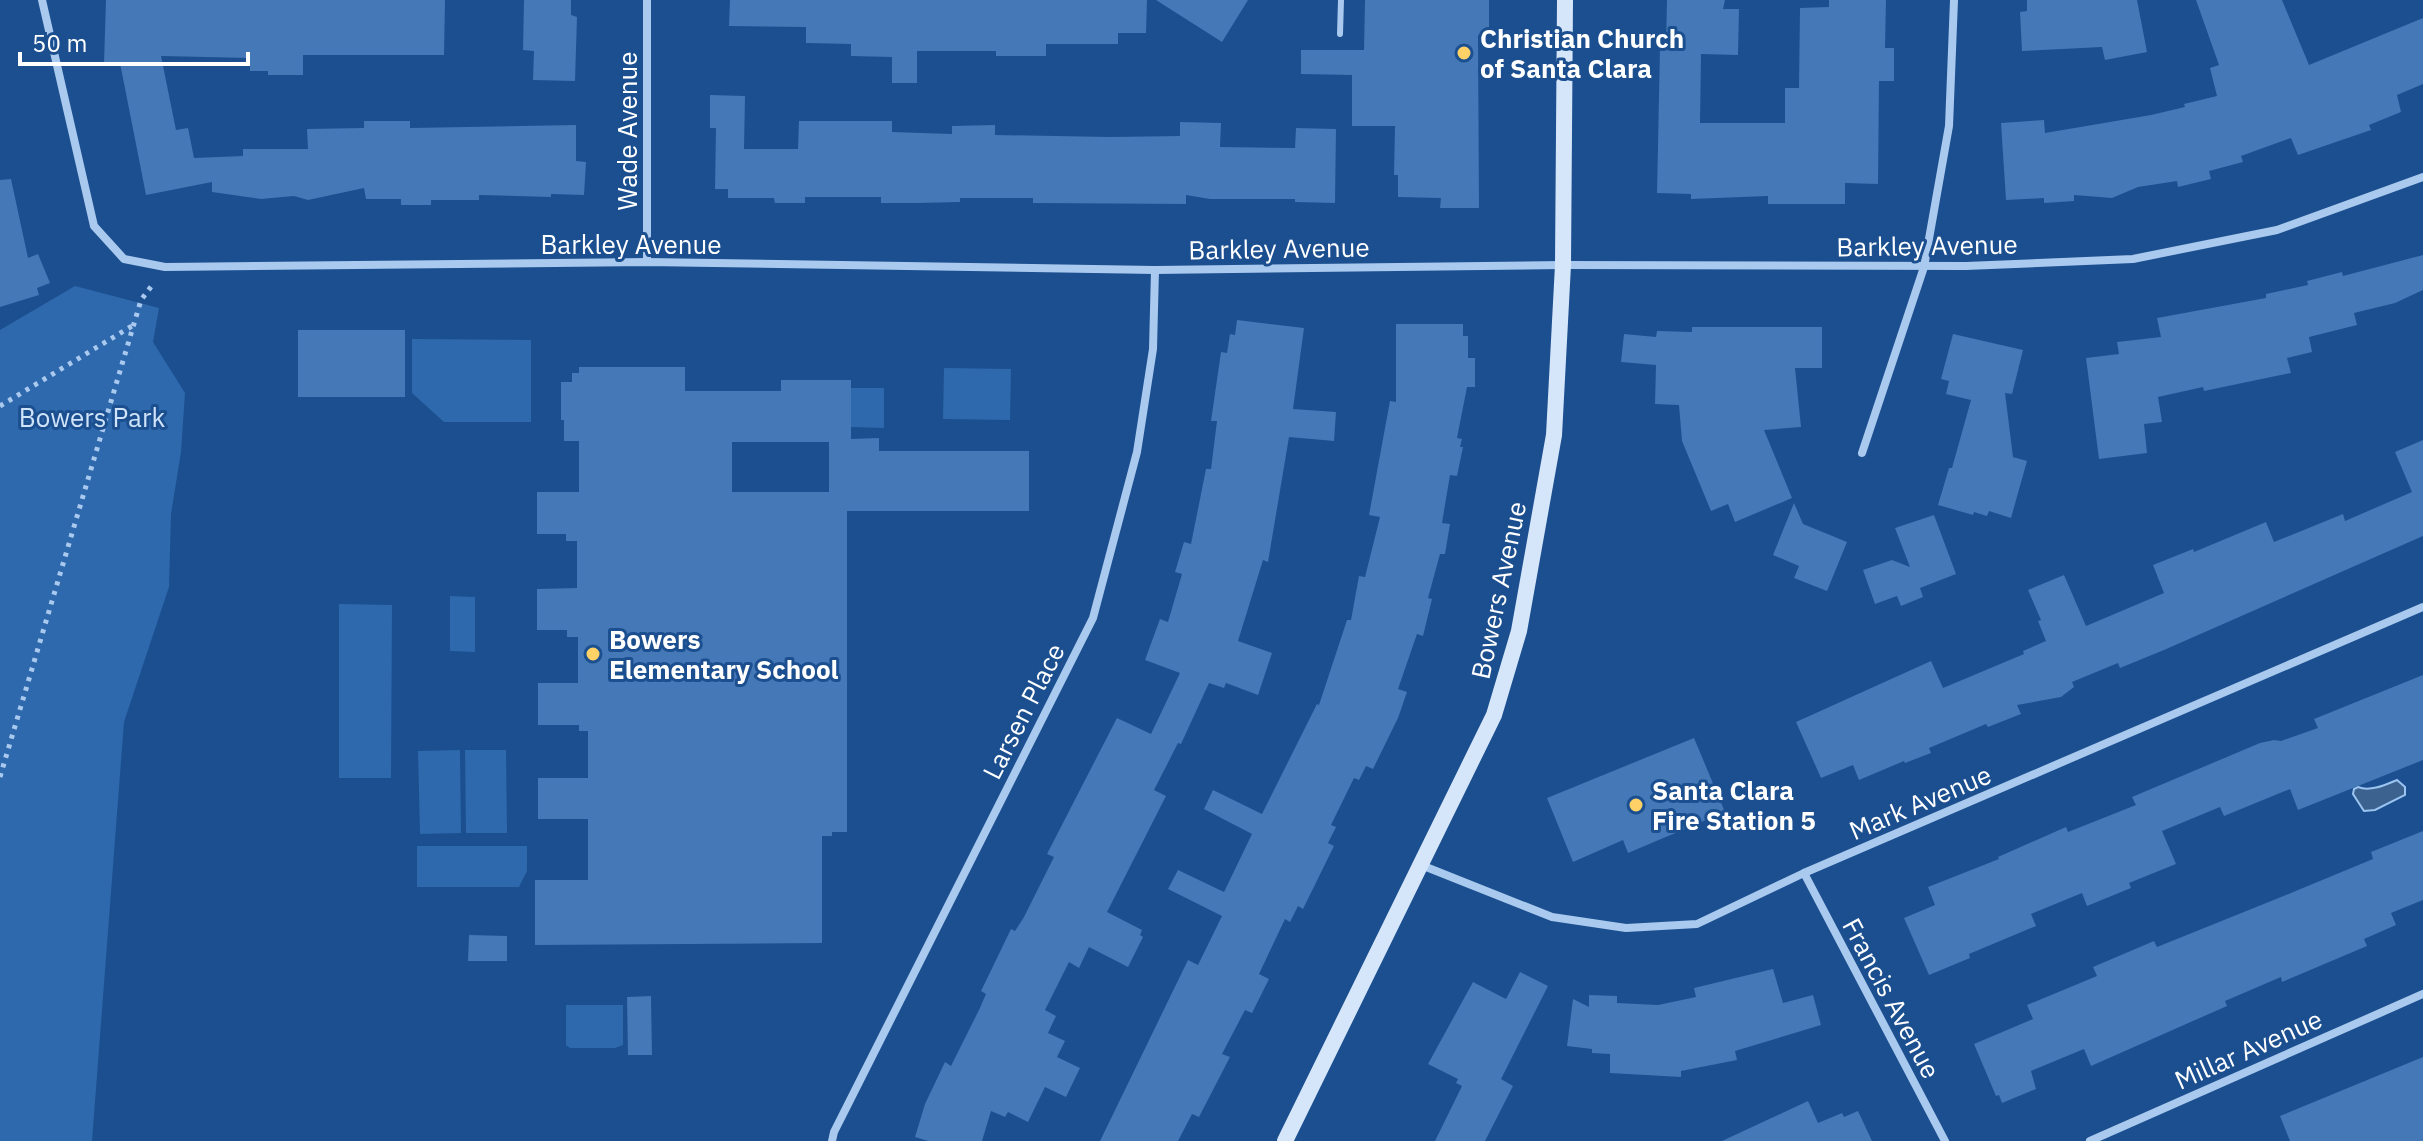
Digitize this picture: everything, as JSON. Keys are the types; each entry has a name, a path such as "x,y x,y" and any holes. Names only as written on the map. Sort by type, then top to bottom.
{"main road":[{"name":"Bowers Avenue","path":"1285,1141 1494,715 1519,631 1554,435 1563,265 1565,0"}],"street":[{"name":"Barkley Avenue","path":"42,0 94,226 124,259 165,267 647,262 1155,270 1563,265 1924,267 2133,259 2277,230 2423,177"},
{"name":"Wade Avenue","path":"647,0 647,262"},
{"path":"1862,453 1924,267 1949,126 1954,0"},
{"name":"Larsen Place","path":"832,1141 1093,618 1137,452 1153,349 1155,270"},
{"name":"Mark Avenue","path":"1421,865 1552,917 1626,928 1697,924 1804,873 2423,607"},
{"name":"Francis Avenue","path":"1804,873 1945,1141"},
{"name":"Millar Avenue","path":"2090,1141 2423,994"}],"lane":[{"path":"1340,34 1341,0"}],"path":[{"path":"0,777 141,300 165,267"},
{"path":"0,406 133,325"}],"green space":[{"name":"Bowers Park","path":"75,286 159,308 153,342 185,393 181,452 171,514 169,587 124,722 92,1141 0,1141 0,330"},
{"path":"412,339 531,340 531,422 444,422 412,393"},
{"path":"944,368 1011,369 1010,420 943,419"},
{"path":"851,388 884,388 884,428 851,427"},
{"path":"450,596 475,597 475,652 450,651"},
{"path":"339,604 392,605 391,778 339,778"},
{"path":"460,750 461,833 420,834 418,751"},
{"path":"465,750 506,750 507,833 466,833"},
{"path":"417,846 527,846 527,871 519,887 417,887"},
{"path":"566,1005 623,1005 623,1045 615,1048 570,1048 566,1045"}],"shaded area":[{"path":"2397,780 2405,787 2405,795 2375,810 2364,811 2353,794 2358,787 2372,788"}],"building":[{"path":"106,0 445,0 444,55 303,55 303,75 268,75 268,71 250,71 250,58 161,56 176,130 188,128 194,158 243,156 243,149 308,149 307,129 364,128 364,121 410,121 410,128 576,125 576,161 586,162 584,195 479,195 479,200 431,200 431,205 401,205 401,199 366,199 364,188 308,200 294,196 261,199 212,192 212,182 146,195 120,63 104,63"},
{"path":"524,0 571,0 571,15 577,17 575,81 533,80 534,51 523,50"},
{"path":"730,0 1147,0 1146,33 1118,33 1118,44 1046,44 1046,56 996,56 996,51 917,51 917,83 892,83 892,57 851,56 851,44 806,43 806,27 729,26"},
{"path":"1156,0 1248,0 1222,42"},
{"path":"1365,0 1489,0 1489,36 1478,35 1479,208 1440,208 1441,198 1398,197 1398,175 1394,175 1395,126 1352,126 1352,75 1301,74 1301,50 1364,50"},
{"path":"1667,0 1725,0 1723,9 1739,9 1738,55 1701,54 1700,123 1785,123 1785,88 1799,88 1800,8 1829,7 1829,0 1886,0 1885,48 1894,48 1894,81 1879,81 1878,184 1845,183 1845,204 1768,204 1768,196 1691,199 1691,194 1657,193 1660,47 1666,47"},
{"path":"2027,0 2137,0 2147,52 2105,60 2102,47 2022,51 2020,12 2027,11"},
{"path":"2196,0 2282,0 2309,65 2423,18 2423,84 2397,95 2401,112 2369,125 2371,130 2298,155 2291,138 2241,156 2243,162 2209,171 2211,179 2178,187 2177,181 2138,187 2112,198 2074,195 2074,201 2044,203 2044,198 2006,200 2001,123 2044,120 2045,133 2151,115 2217,96 2210,68 2219,65"},
{"path":"710,95 745,96 744,149 798,149 799,121 892,121 892,132 952,134 952,126 995,125 995,135 1111,137 1180,136 1180,122 1221,123 1220,147 1295,148 1296,128 1336,129 1335,203 1295,202 1295,199 1210,199 1186,195 1186,204 1033,203 1033,198 960,198 960,202 881,203 881,197 805,197 805,203 775,203 774,198 728,198 728,189 715,189 716,128 710,128"},
{"path":"11,179 28,258 38,254 50,283 37,288 39,295 0,307 0,180"},
{"path":"2423,255 2423,290 2395,303 2354,313 2357,325 2309,337 2312,352 2287,358 2291,373 2158,397 2162,422 2144,424 2147,453 2099,459 2086,358 2119,354 2117,342 2161,337 2157,318 2266,298 2266,294 2308,285 2307,281 2342,272 2343,276"},
{"path":"1237,320 1304,328 1293,409 1336,412 1334,441 1289,437 1268,562 1263,560 1238,641 1272,653 1258,695 1226,683 1224,688 1209,683 1181,744 1178,743 1154,790 1166,796 1107,912 1142,930 1140,935 1143,937 1128,967 1089,947 1079,968 1069,962 1045,1010 1056,1016 1048,1033 1065,1041 1057,1057 1080,1068 1066,1097 1045,1087 1028,1122 1008,1112 1005,1117 991,1111 982,1141 928,1141 915,1137 925,1104 945,1062 951,1066 986,994 981,991 1011,929 1015,931 1024,917 1054,857 1047,854 1117,718 1151,734 1180,673 1145,660 1160,619 1168,622 1182,574 1175,572 1184,542 1191,544 1206,469 1211,469 1217,421 1211,421 1221,352 1227,353 1230,334 1235,335"},
{"path":"1396,324 1463,324 1463,336 1468,336 1468,358 1475,358 1475,387 1467,387 1457,438 1462,439 1460,447 1463,447 1457,476 1450,475 1442,523 1450,524 1445,554 1440,554 1428,598 1432,599 1423,636 1417,634 1398,689 1407,692 1398,718 1373,769 1366,766 1359,780 1354,778 1331,825 1336,827 1328,843 1334,846 1303,909 1298,906 1290,922 1285,919 1259,974 1269,979 1252,1013 1245,1010 1222,1054 1230,1057 1199,1117 1192,1114 1178,1141 1100,1141 1188,960 1198,965 1222,916 1168,889 1178,870 1224,892 1252,834 1204,809 1213,790 1262,814 1319,705 1347,620 1351,620 1359,576 1365,577 1380,517 1369,515 1390,401 1396,402"},
{"path":"1692,327 1822,327 1822,368 1795,368 1801,427 1764,430 1792,498 1735,522 1728,504 1711,511 1682,441 1679,405 1655,404 1656,365 1621,362 1624,334 1656,337 1657,331 1692,332"},
{"path":"298,330 405,330 405,397 298,397"},
{"path":"1953,334 2023,350 2012,394 2005,393 2013,457 2027,461 2011,518 1989,511 1987,516 1974,512 1973,515 1938,505 1971,400 1946,394 1949,381 1941,379"},
{"name":"Bowers Elementary School","path":"579,367 685,367 685,391 781,391 781,380 851,380 851,439 879,438 879,451 1029,451 1029,511 847,511 847,832 822,836 822,943 535,945 535,880 588,880 588,819 538,819 538,778 588,778 588,731 579,731 579,725 538,725 538,683 578,683 578,637 567,637 567,630 537,630 537,589 577,588 577,541 566,541 566,534 537,534 537,492 579,492 579,441 564,441 561,382 572,382 572,373 579,373","holes":["732,442 829,442 829,492 732,492"]},
{"path":"2423,440 2423,536 2164,650 2120,668 2118,663 2072,682 2074,687 2061,697 2017,705 2021,714 1988,727 1986,724 1929,748 1931,753 1859,780 1853,765 1821,778 1796,722 1931,661 1943,688 2024,654 2023,651 2046,641 2028,590 2064,575 2086,626 2164,593 2153,565 2193,549 2194,552 2266,522 2274,542 2343,514 2345,521 2412,492 2395,452"},
{"path":"1794,503 1803,524 1847,542 1827,591 1794,578 1799,566 1773,555"},
{"path":"1934,515 1956,574 1920,588 1923,597 1901,606 1897,596 1875,604 1863,570 1892,560 1910,567 1895,528"},
{"path":"2423,675 2423,760 2298,810 2290,789 2224,816 2220,807 2162,831 2176,864 2129,883 2131,888 2087,906 2082,893 2031,914 2036,926 1969,954 1970,958 1929,975 1904,918 1935,905 1928,887 1999,859 2066,827 2068,832 2136,805 2132,797 2260,743 2281,741 2318,728 2314,719"},
{"name":"Santa Clara Fire Station 5","path":"1694,738 1725,812 1628,853 1623,840 1573,862 1547,798"},
{"path":"2423,831 2423,900 2391,913 2396,925 2364,939 2367,946 2282,982 2281,977 2225,1001 2227,1006 2091,1066 2084,1049 2031,1071 2036,1089 2002,1103 1999,1095 1996,1096 1974,1044 2033,1019 2027,1005 2097,976 2093,967 2154,941 2157,947 2286,895 2373,859 2371,852"},
{"path":"469,935 507,936 507,961 468,961"},
{"path":"1773,969 1783,1003 1813,995 1821,1025 1735,1051 1737,1060 1681,1071 1681,1077 1610,1073 1610,1054 1567,1046 1573,999 1589,1007 1589,995 1617,996 1617,1003 1658,1005 1696,997 1694,988"},
{"path":"1520,972 1548,986 1501,1079 1513,1086 1485,1141 1435,1141 1462,1086 1456,1083 1458,1079 1428,1064 1473,982 1506,999"},
{"path":"651,996 652,1055 628,1055 627,997"},
{"path":"2423,1057 2423,1141 2290,1141 2280,1116"},
{"path":"1808,1101 1818,1123 1842,1113 1844,1117 1858,1111 1872,1141 1722,1141"}],"place":[{"name":"Christian Church of Santa Clara","path":"1464,53"},
{"name":"Bowers Elementary School","path":"593,654"},
{"name":"Santa Clara Fire Station 5","path":"1636,805"}]}
